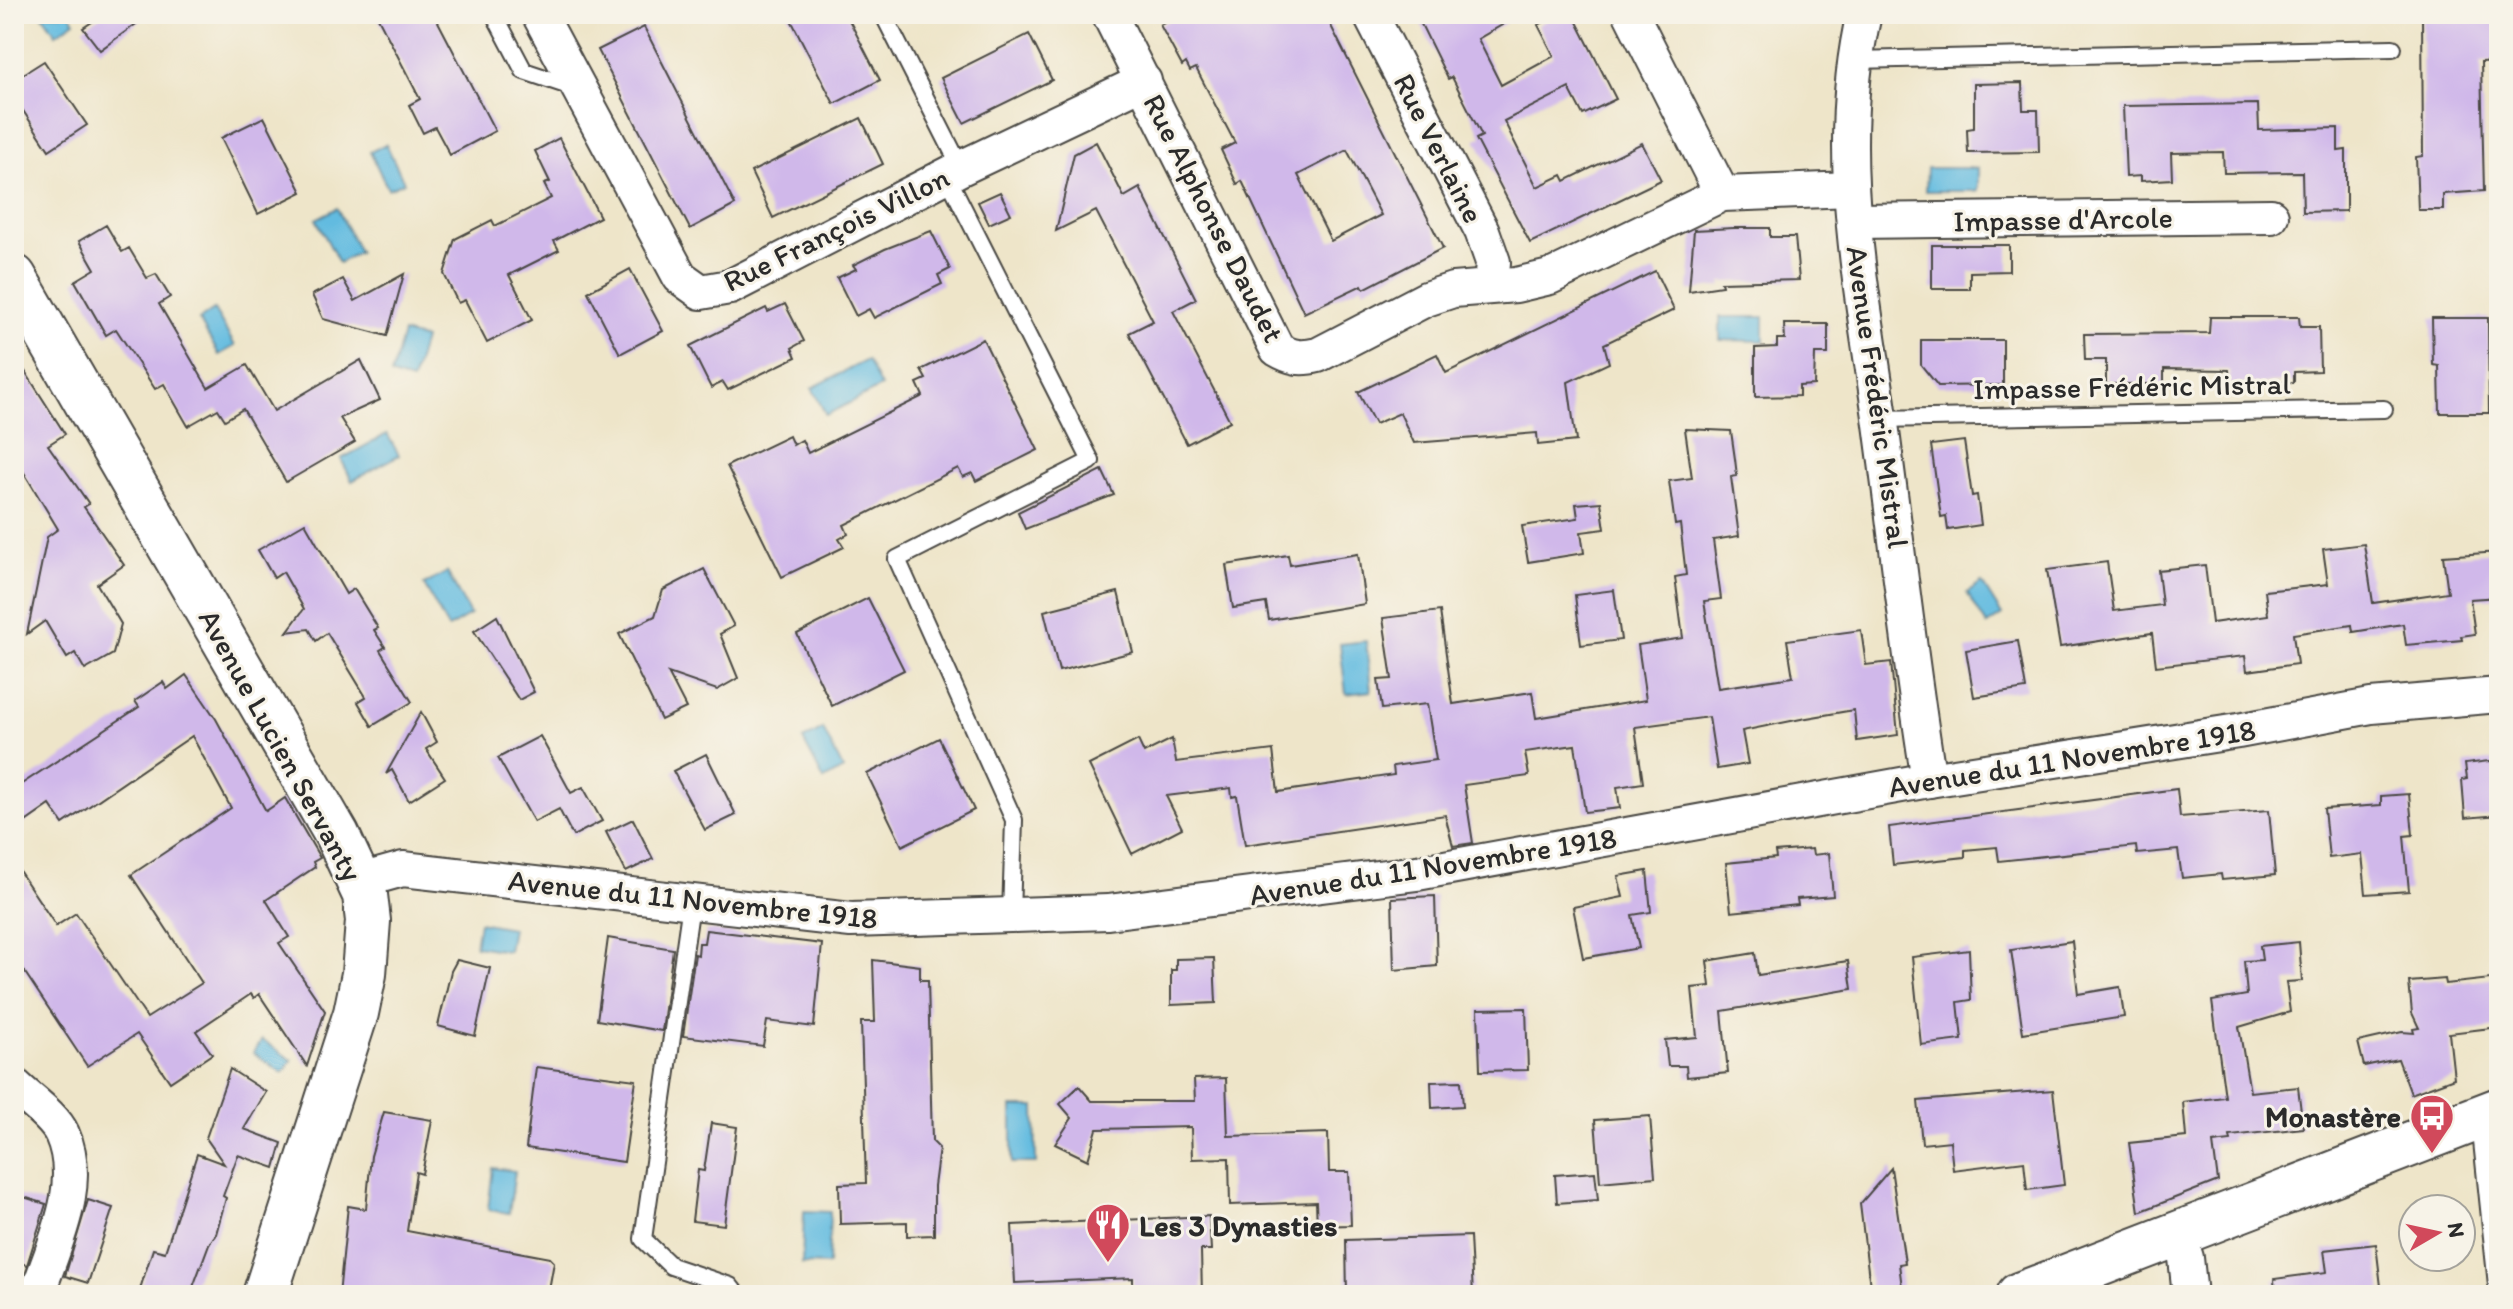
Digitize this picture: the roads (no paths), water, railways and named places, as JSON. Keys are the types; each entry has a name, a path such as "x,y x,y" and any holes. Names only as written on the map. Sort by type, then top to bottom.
{"street":[{"name":"Rue François Villon","path":"539,14 680,277 701,292 730,287 954,172 1144,81"},
{"name":"Rue Alphonse Daudet","path":"1109,14 1277,349 1288,356 1302,359 1318,355 1426,299 1453,290 1516,285 1550,277 1722,194 1853,205"},
{"name":"Rue Verlaine","path":"1370,14 1482,231 1493,262 1491,286"},
{"path":"1631,14 1722,194"},
{"name":"Avenue Frédéric Mistral","path":"1864,14 1853,60 1848,109 1853,205 1929,780"},
{"name":"Impasse d'Arcole","path":"1853,205 2271,216"},
{"name":"Avenue Lucien Servanty","path":"20,300 360,881 368,921 368,946 356,1013 265,1295"},
{"name":"Avenue du 11 Novembre 1918","path":"360,881 403,869 851,920 1108,912 1417,873 1929,780 2238,731 2371,706 2499,695"},
{"path":"14,1085 61,1131 70,1162 69,1194 37,1295"},
{"path":"2019,1295 2489,1114"},
{"path":"2178,1233 2186,1258 2190,1295"}],"lane":[{"path":"494,14 524,71 578,89"},
{"path":"883,14 1091,461 897,559 1014,820 1011,915"},
{"path":"1853,60 2393,48"},
{"name":"Impasse Frédéric Mistral","path":"1880,419 2384,409"},
{"path":"691,904 643,1239 671,1266 730,1286 737,1295"},
{"path":"2489,1114 2498,1295"}],"water":[{"path":"42,14 70,14 75,21 56,34"},
{"path":"386,144 404,182 388,189 370,152"},
{"path":"1927,168 1978,168 1978,191 1926,191"},
{"path":"337,208 359,252 339,263 316,219"},
{"path":"214,310 235,346 219,355 199,320"},
{"path":"1720,317 1764,317 1764,341 1720,340"},
{"path":"403,333 424,339 412,381 391,375"},
{"path":"867,360 881,387 826,415 812,388"},
{"path":"387,434 399,455 352,481 341,459"},
{"path":"447,572 470,615 448,628 424,585"},
{"path":"1982,583 2002,615 1987,625 1967,593"},
{"path":"1366,641 1371,691 1346,694 1340,644"},
{"path":"823,729 843,769 824,780 803,740"},
{"path":"479,922 512,928 508,951 475,946"},
{"path":"262,1040 292,1060 283,1073 253,1053"},
{"path":"1012,1107 1035,1107 1036,1163 1012,1163"},
{"path":"493,1168 515,1171 509,1213 488,1210"},
{"path":"804,1211 830,1212 828,1265 802,1264"}],"place":[{"name":"Monastère","path":"2432,1155"},
{"name":"Les 3 Dynasties","path":"1108,1264"}]}
